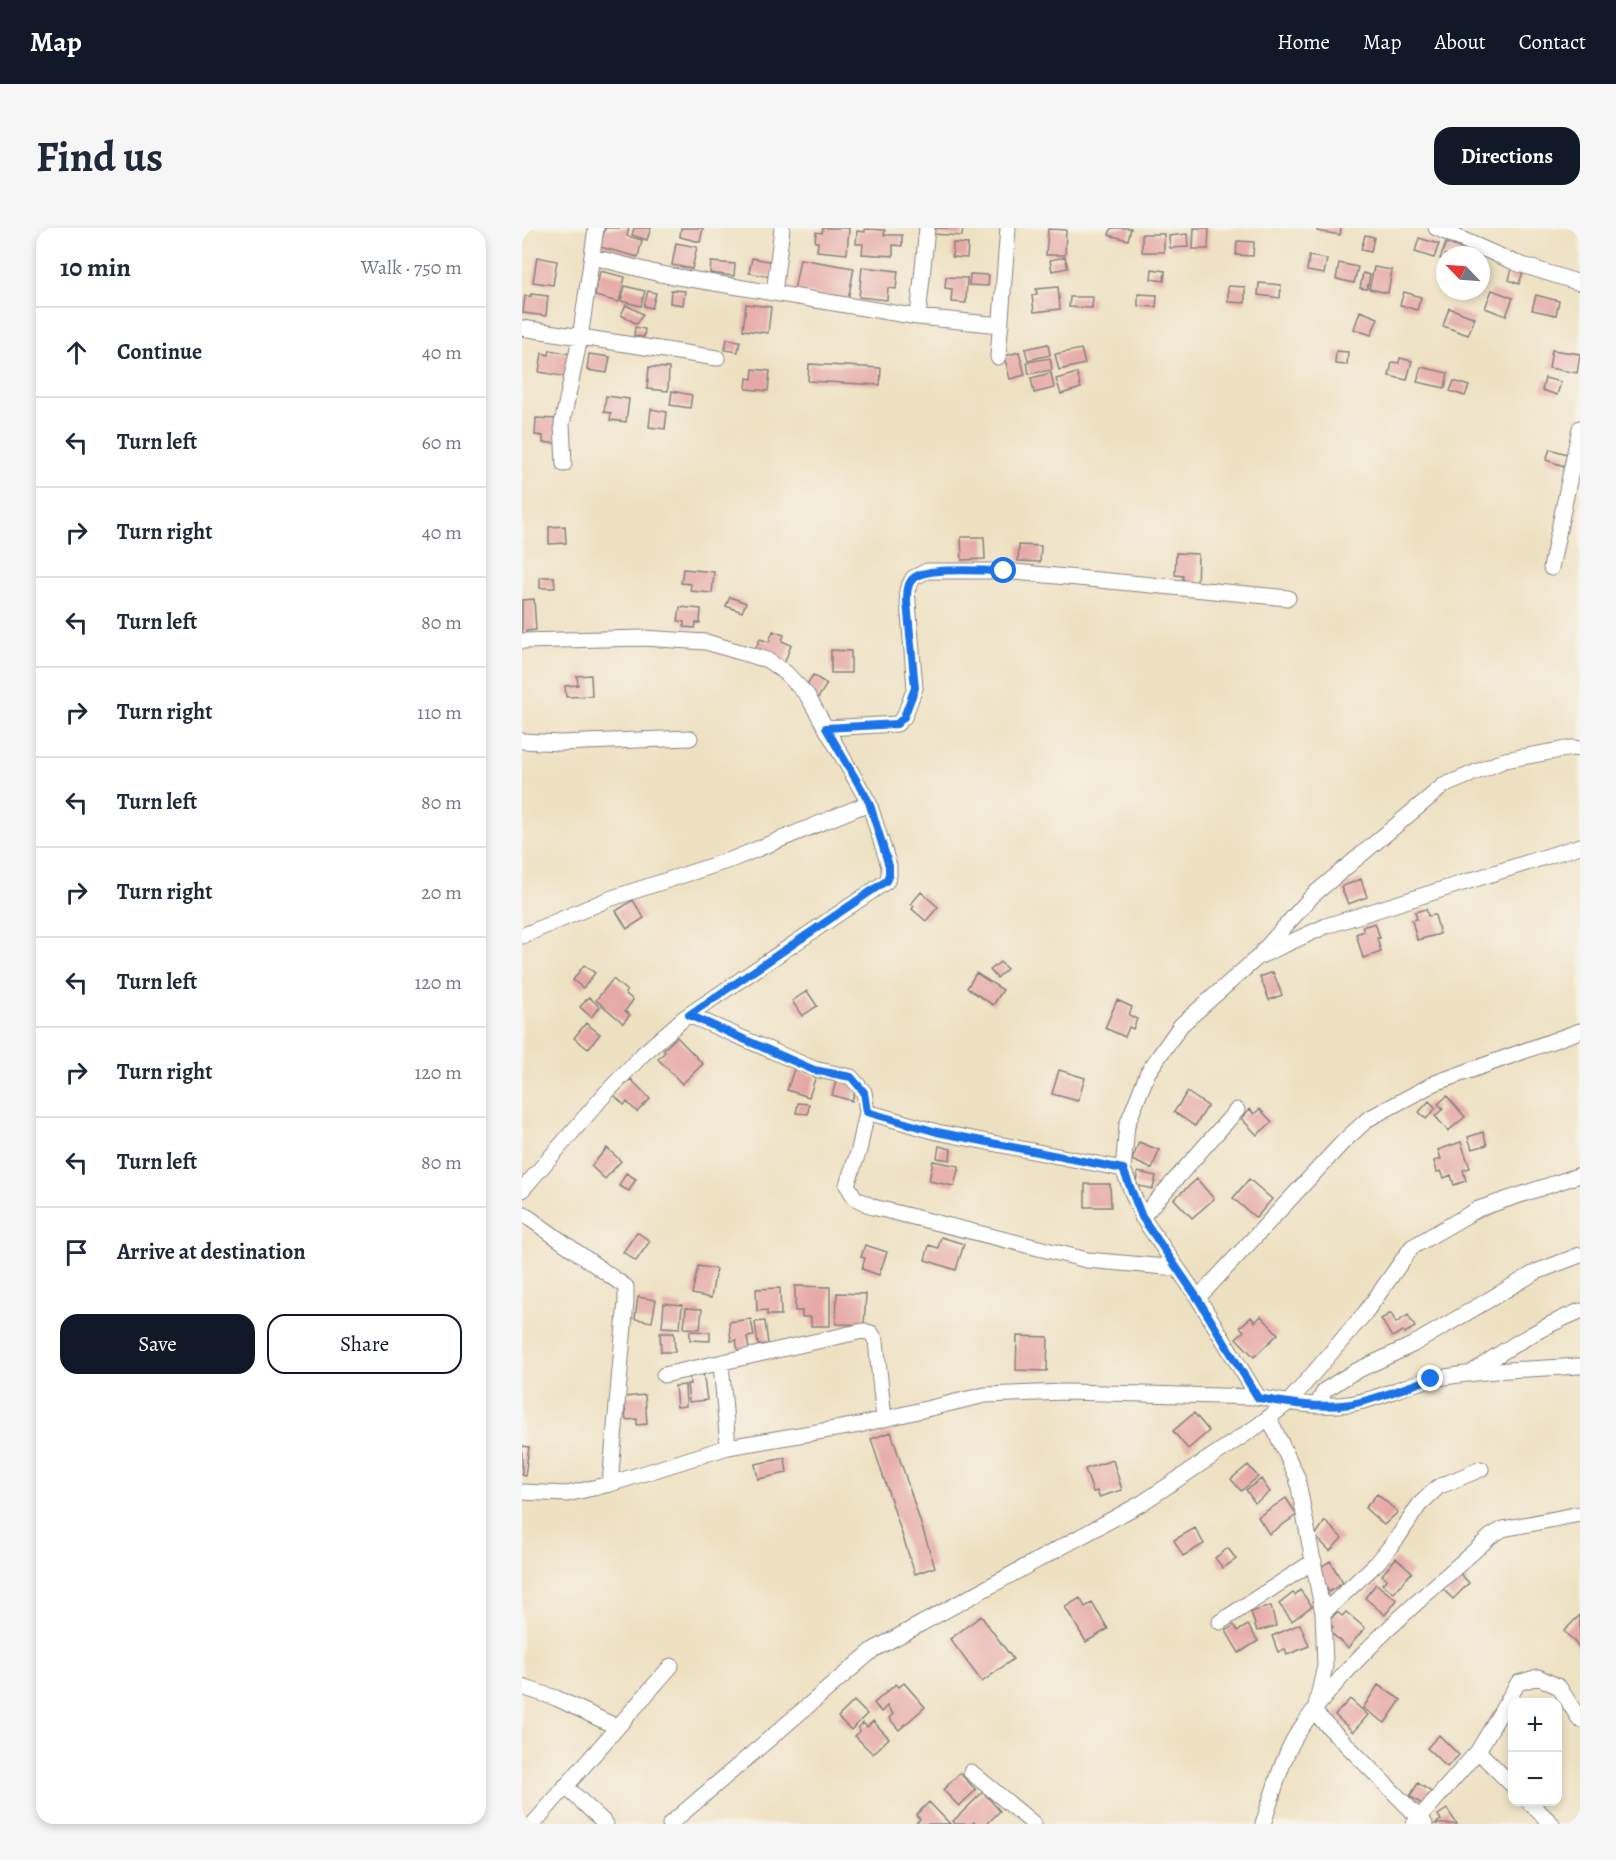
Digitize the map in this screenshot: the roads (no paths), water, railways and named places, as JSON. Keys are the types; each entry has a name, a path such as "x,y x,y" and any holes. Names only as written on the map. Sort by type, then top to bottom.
{"street":[{"path":"564,464 562,424 580,338 596,228"},
{"path":"774,293 782,228"},
{"path":"918,317 927,228"},
{"path":"998,357 1008,228"},
{"path":"1436,228 1516,263 1580,283"},
{"path":"592,256 660,274 918,317 1001,325"},
{"path":"522,328 717,358"},
{"path":"1551,568 1580,428"},
{"path":"826,728 897,724 904,717 915,688 907,590 913,578 927,571 1004,571 1288,598"},
{"path":"522,641 643,638 706,642 767,660 786,673 807,695 869,802 889,866 886,881 689,1015 636,1062 606,1093 522,1190"},
{"path":"522,741 560,743 690,738"},
{"path":"1258,1398 1198,1299 1142,1217 1123,1169 1127,1125 1148,1072 1181,1025 1258,957 1313,895 1443,786 1505,760 1572,748 1580,749"},
{"path":"522,936 609,899 733,859 869,802"},
{"path":"1258,957 1326,926 1580,846"},
{"path":"689,1015 814,1070 851,1077 864,1092 867,1112 859,1150 847,1185 855,1198 873,1207 1087,1260 1177,1268"},
{"path":"1198,1299 1344,1141 1368,1119 1435,1083 1580,1031"},
{"path":"1142,1217 1237,1110"},
{"path":"867,1112 937,1132 1123,1169"},
{"path":"670,1824 873,1650 1142,1503 1269,1418 1288,1403 1365,1313 1412,1247 1478,1209 1580,1175"},
{"path":"522,1214 626,1287 610,1484"},
{"path":"1317,1405 1325,1390 1352,1373 1412,1344 1536,1272 1580,1255"},
{"path":"1470,1374 1548,1324 1580,1311"},
{"path":"664,1375 863,1331 871,1333 876,1341 884,1419"},
{"path":"721,1363 728,1447"},
{"path":"522,1492 567,1494 610,1484 728,1447 884,1419 985,1395 1066,1392 1258,1398 1317,1405 1350,1404 1431,1379 1580,1366"},
{"path":"1269,1418 1297,1477 1323,1613 1325,1666 1314,1712"},
{"path":"1323,1613 1378,1562 1419,1505 1438,1487 1481,1469"},
{"path":"1263,1824 1298,1732 1354,1662 1491,1536 1503,1529 1580,1514"},
{"path":"1220,1622 1314,1561"},
{"path":"533,1824 671,1666"},
{"path":"1314,1712 1420,1822 1478,1751 1518,1683 1538,1677 1559,1687 1580,1720"},
{"path":"522,1687 556,1698 617,1727"},
{"path":"1478,1751 1508,1781"},
{"path":"971,1772 1027,1822"},
{"path":"565,1786 606,1824"},
{"path":"1533,1806 1552,1824"}]}
